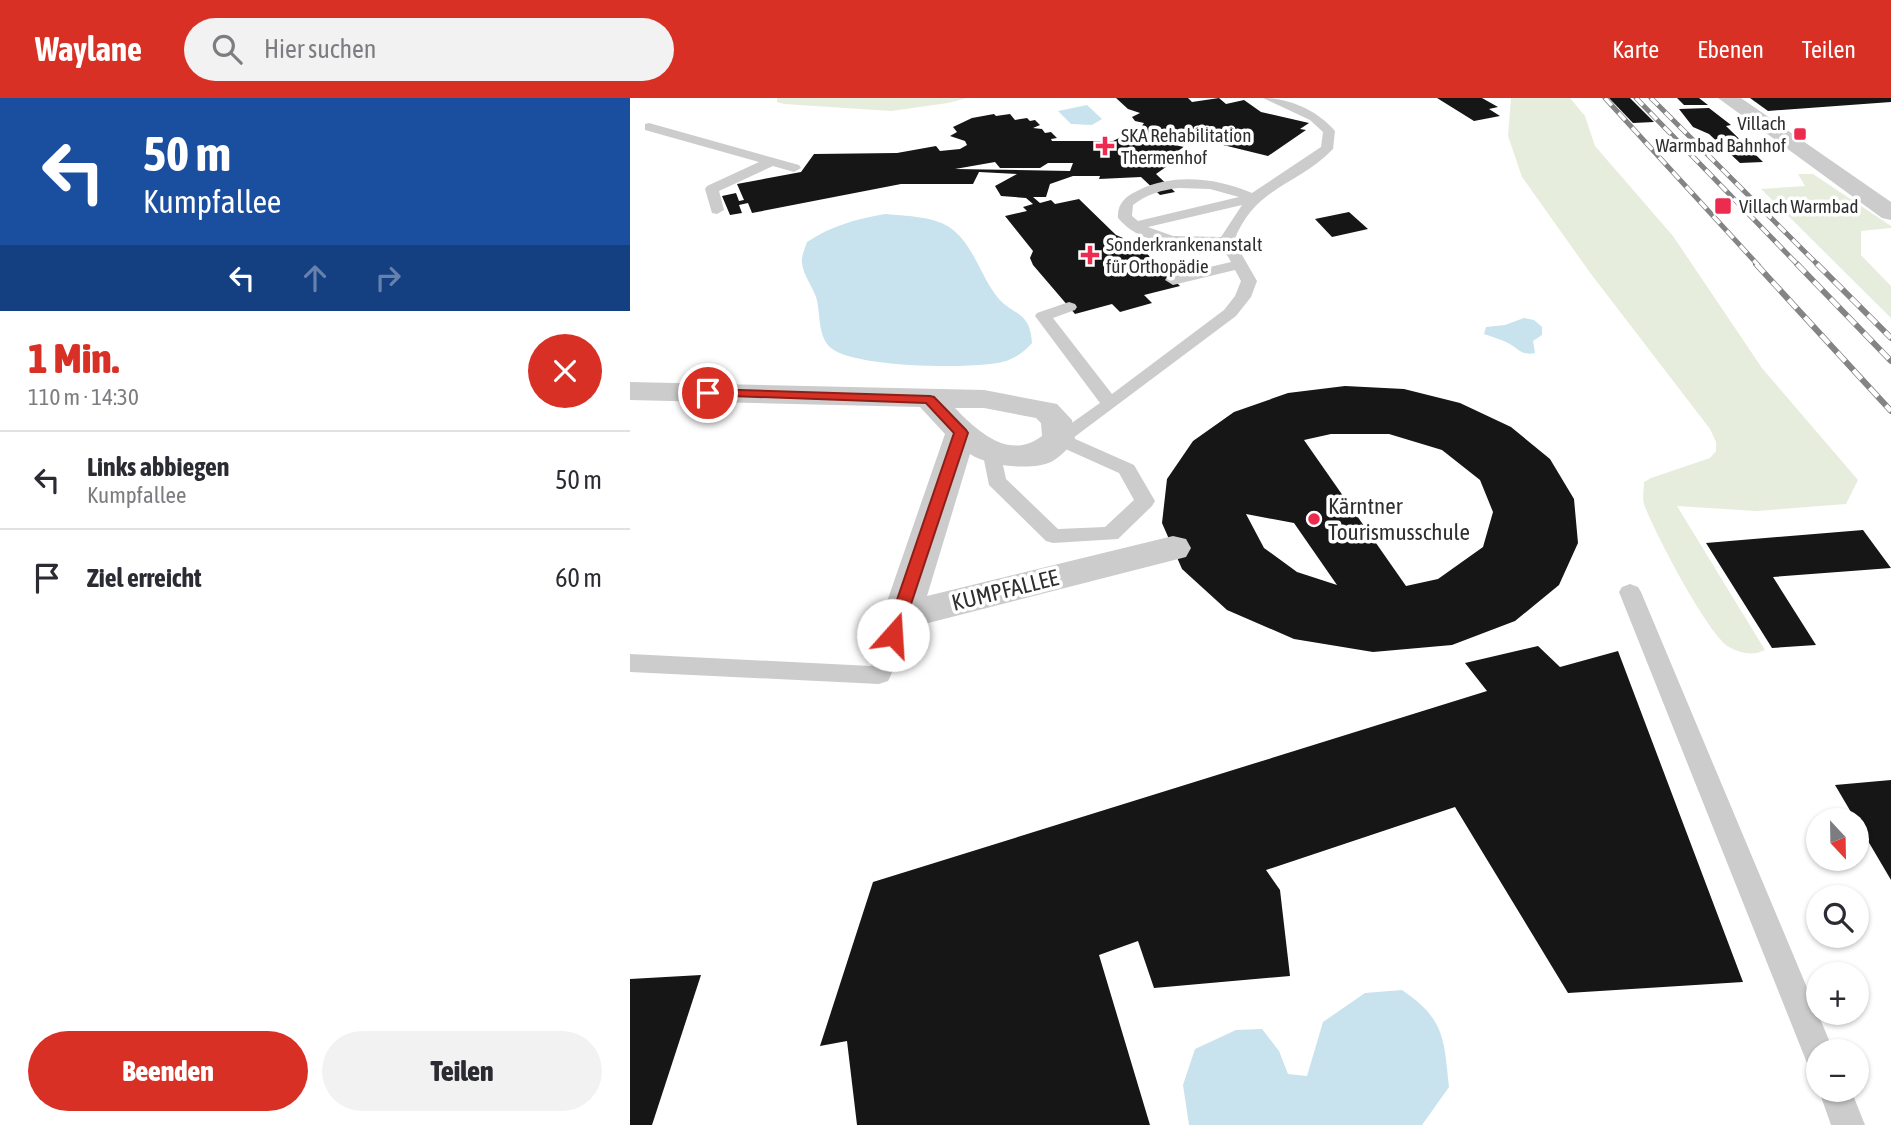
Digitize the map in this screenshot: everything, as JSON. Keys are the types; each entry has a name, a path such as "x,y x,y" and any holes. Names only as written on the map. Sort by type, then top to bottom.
{"street":[{"path":"1728,98 1891,213"},
{"path":"630,391 984,399 1046,411 1056,420 1059,439 1039,455 993,455 961,433 930,399"},
{"path":"901,615 961,433"},
{"name":"KUMPFALLEE","path":"901,615 1173,548"}],"lane":[{"path":"1135,226 1253,198 1327,149 1329,131 1314,117 1269,98"},
{"path":"649,127 794,168"},
{"path":"717,210 712,189 771,162"},
{"path":"1227,240 1168,240 1135,226 1125,218 1124,210 1127,202 1151,187 1167,184 1232,188 1253,198"},
{"path":"1227,240 1253,198"},
{"path":"1059,439 1230,313 1243,297 1249,281 1227,240"},
{"path":"1174,280 1242,264"},
{"path":"1069,307 1043,316 1110,404"},
{"path":"993,455 996,481 1053,536 1111,534 1145,502 1127,468 1059,439"},
{"path":"1630,592 1813,1039"},
{"path":"630,663 879,675 901,615"},
{"path":"1839,1102 1848,1125"}],"green space":[{"path":"777,98 967,98 891,111 784,104 777,102"},
{"path":"1511,98 1570,98 1585,116 1595,146 1673,236 1762,368 1858,480 1846,504 1756,511 1677,506 1765,650 1752,654 1742,653 1729,647 1720,638 1682,581 1649,517 1643,501 1644,482 1710,458 1716,451 1716,442 1710,429 1591,274 1522,177 1508,136"},
{"path":"1798,174 1813,174 1891,226 1861,231 1861,255 1891,286 1891,318 1761,189 1805,186"}],"water":[{"path":"1087,105 1102,119 1092,125 1071,124 1058,111"},
{"path":"885,214 935,221 957,233 995,294 1024,318 1032,343 1020,354 1006,361 969,366 864,360 844,355 831,348 823,337 818,303 803,267 802,258 807,242 844,224"},
{"path":"1524,318 1534,320 1542,327 1542,335 1533,341 1535,353 1523,352 1484,334 1486,327 1505,325"},
{"path":"1402,990 1427,1011 1434,1021 1440,1031 1446,1056 1449,1087 1422,1125 1189,1125 1183,1085 1195,1049 1236,1030 1262,1029 1279,1051 1288,1074 1307,1076 1323,1022 1365,993"}],"building":[{"path":"1116,98 1188,98 1192,102 1219,98 1226,104 1244,100 1261,112 1309,123 1300,129 1306,130 1268,156 1219,144 1231,137 1201,130 1193,134 1185,132 1170,144 1184,147 1171,155 1180,157 1156,174 1175,192 1160,195 1141,177 1099,179 1100,176 1073,176 1050,184 1046,197 1033,197 1040,203 1051,200 1055,204 1079,199 1116,235 1137,244 1180,286 1144,295 1152,303 1120,312 1112,304 1075,314 1033,265 1030,258 1033,251 1005,216 1027,211 1023,207 1033,204 1026,198 1001,196 995,186 1017,174 979,172 973,184 901,184 752,213 748,203 739,205 742,213 730,215 722,196 736,193 739,201 744,200 737,184 801,172 814,154 897,153 936,146 940,151 960,149 967,145 965,141 950,136 957,132 953,127 972,118 994,114 1010,114 1015,120 1035,120 1040,125 1033,128 1042,129 1045,133 1051,132 1057,138 1051,139 1052,141 1113,141 1144,123 1135,121 1132,117 1140,113 1128,109","holes":["995,162 1000,168 1040,168 1048,163 1073,163 1070,171 955,169"]},
{"path":"1437,98 1482,98 1498,107 1489,109 1500,116 1474,121"},
{"path":"1609,98 1630,98 1654,122 1633,123"},
{"path":"1677,98 1699,98 1708,105 1684,105"},
{"path":"1750,98 1891,98 1891,102 1768,111"},
{"path":"1709,108 1731,125 1726,126 1763,162 1740,163 1709,134 1693,127 1679,109"},
{"path":"1349,212 1368,229 1332,237 1315,219"},
{"name":"Kärntner Tourismusschule","path":"1345,386 1404,389 1460,403 1511,427 1550,459 1574,499 1578,543 1559,585 1515,621 1452,645 1373,652 1294,639 1227,610 1182,569 1162,523 1167,479 1193,441 1234,412 1288,393","holes":["1331,434 1389,434 1442,450 1480,480 1493,512 1483,547 1438,579 1406,586 1304,440","1246,514 1294,523 1337,585 1297,572 1264,548"]},
{"path":"1863,530 1891,568 1773,577 1816,645 1772,648 1706,543"},
{"path":"1538,646 1560,667 1618,651 1743,982 1568,993 1455,807 1266,870 1280,890 1290,976 1154,988 1138,941 1099,955 1150,1125 857,1125 847,1041 820,1046 873,882 1487,691 1465,663"},
{"path":"1891,780 1891,880 1869,843 1869,808 1849,808 1835,785"},
{"path":"701,975 652,1125 630,1125 630,979"}],"railway":[{"path":"1605,98 1758,265"},
{"path":"1636,98 1798,265"},
{"path":"1651,98 1891,338"},
{"path":"1756,264 1891,411"},
{"path":"1797,264 1891,361"}],"place":[{"name":"Villach Warmbad Bahnhof","path":"1800,134"},
{"name":"SKA Rehabilitation Thermenhof","path":"1105,146"},
{"name":"Villach Warmbad","path":"1723,206"},
{"name":"Sonderkrankenanstalt für Orthopädie","path":"1090,255"},
{"name":"Kärntner Tourismusschule","path":"1314,519"}],"route":[{"path":"708,393 930,399 961,433 893,635"}]}
